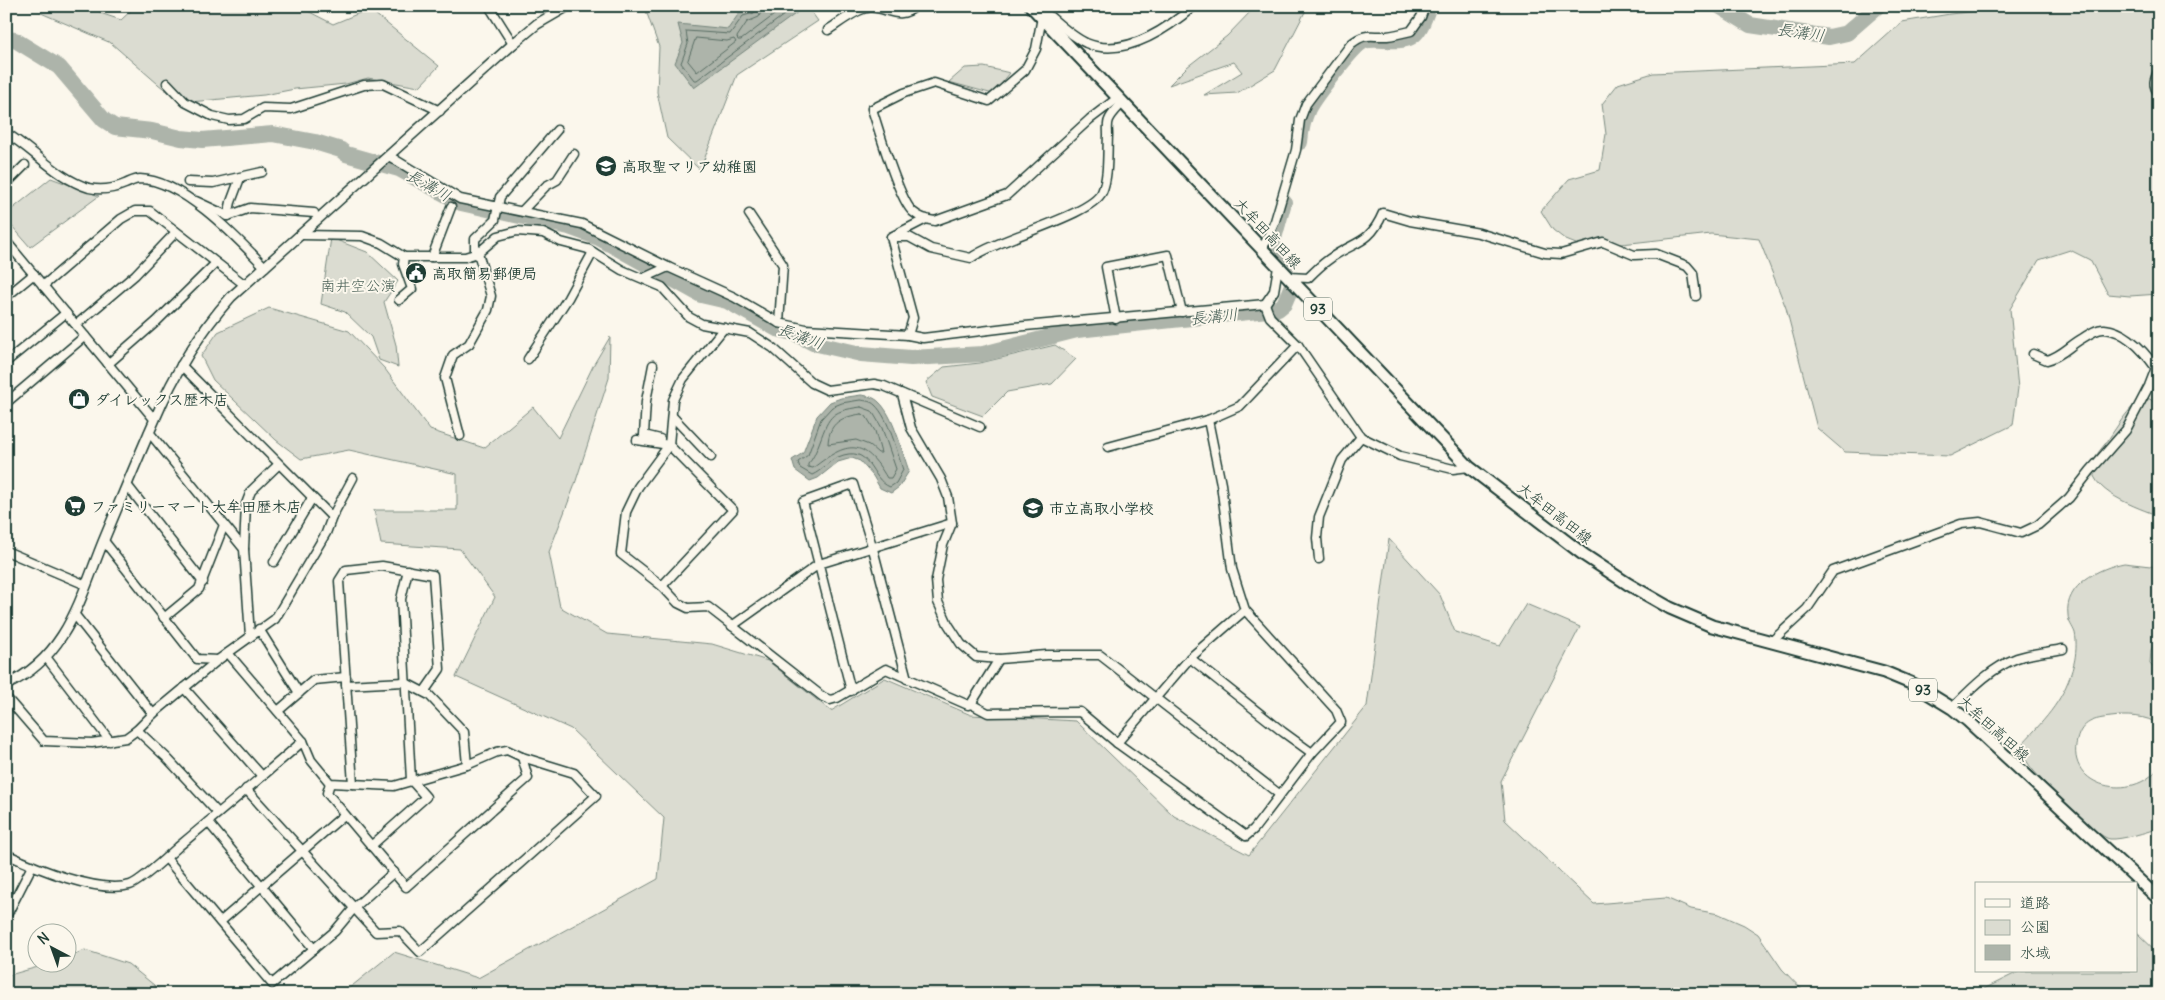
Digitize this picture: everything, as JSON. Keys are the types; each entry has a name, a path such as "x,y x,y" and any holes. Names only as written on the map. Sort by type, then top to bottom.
{"main road":[{"name":"大牟田高田線","path":"1031,6 1469,467 1584,555 1653,599 1712,626 1884,672 1913,684 1952,708 2159,899"}],"street":[{"path":"489,6 514,44"},
{"path":"6,685 30,672 46,657 76,615 86,585 154,420 181,365 219,310 514,44 537,24 568,6"},
{"path":"828,30 865,8 875,7 895,14 909,12 916,6"},
{"path":"1121,100 1090,119 1007,195 935,221 926,219 912,211 899,186 872,110 904,93 934,83 989,101 1025,70 1036,49 1042,17 1046,13 1065,30 1087,44 1109,47 1145,40 1181,17 1194,6"},
{"path":"1262,250 1275,221 1296,150 1300,120 1306,104 1351,44 1361,36 1372,34 1386,36 1411,31 1421,17 1425,6"},
{"path":"2159,70 2154,79 2154,87 2159,94"},
{"path":"167,83 184,102 212,116 229,120 244,119 263,108 291,109 364,85 383,84 440,111"},
{"path":"891,237 910,237 931,249 971,258 981,251 1035,228 1049,226 1094,202 1102,192 1109,120 1121,100"},
{"path":"460,436 445,378 453,355 468,344 488,310 491,296 476,253 475,239 495,220 500,197 557,130"},
{"path":"6,133 68,178 87,187 103,190 138,179 155,182 228,216 250,208 314,213"},
{"path":"522,211 546,186 557,180 574,154"},
{"path":"389,156 460,199 498,205 582,224 668,267 734,297 779,322 806,328 908,335 923,338 1014,327 1265,304 1274,291 1278,266"},
{"path":"6,184 25,165"},
{"path":"188,182 213,183 262,172"},
{"path":"228,216 240,178"},
{"path":"176,191 221,223 265,267"},
{"path":"432,257 451,207"},
{"path":"44,286 121,219 135,211 150,211 245,285"},
{"path":"749,214 783,265 779,322"},
{"path":"1287,276 1308,278 1328,260 1369,237 1376,229 1383,214 1410,221 1479,232 1545,253 1561,254 1603,242 1634,255 1656,254 1687,266 1693,273 1696,296"},
{"path":"891,237 926,219"},
{"path":"76,325 135,275 176,232"},
{"path":"302,235 362,236 381,243 404,257 465,257 476,253 498,236 517,232 543,233 561,242 588,249 622,270 662,287 689,316 702,324 750,333 773,348 812,383 827,390 874,384 980,427"},
{"path":"891,237 913,318 908,335"},
{"path":"6,241 154,420"},
{"path":"528,359 568,298 593,252"},
{"path":"1116,319 1106,267 1168,255 1182,312"},
{"path":"399,300 412,290 403,264 404,257"},
{"path":"108,364 156,322 216,263"},
{"path":"644,278 668,267"},
{"path":"6,285 9,294 34,274"},
{"path":"1265,304 1270,317 1298,346 1361,436 1400,456 1453,469 1469,467"},
{"path":"6,362 66,313"},
{"path":"724,328 683,379 673,400 669,443 638,487 626,512 621,554 662,586 678,604 688,608 708,607 830,700 851,691 886,670 968,705 971,704 988,713 1080,712 1117,742 1246,836 1254,829 1312,752 1341,722 1336,710 1245,610 1232,569 1221,484 1208,420"},
{"path":"1771,642 1807,609 1833,571 1839,568 1961,524 1980,522 2021,533 2038,525 2069,498 2090,470 2126,430 2150,386 2156,368 2137,344 2120,334 2104,329 2082,338 2057,357 2047,360 2033,354"},
{"path":"6,403 85,336"},
{"path":"1108,447 1208,420 1240,406 1298,346"},
{"path":"181,365 332,518"},
{"path":"653,365 646,401 644,435 669,443 733,510 662,586"},
{"path":"902,394 911,428 944,488 952,523 944,545 936,580 938,602 948,624 961,644 976,657 999,659 1047,654 1100,654 1279,794"},
{"path":"672,416 711,457"},
{"path":"149,432 244,549"},
{"path":"1319,559 1317,538 1319,517 1342,460 1361,436"},
{"path":"637,440 669,443"},
{"path":"250,636 244,549 246,504 251,490 278,465"},
{"path":"6,697 44,741 92,743 126,738 218,660 275,619 326,533 353,478"},
{"path":"851,691 803,502 853,484 873,549 908,679"},
{"path":"127,485 203,582"},
{"path":"274,562 312,498"},
{"path":"732,626 820,564 952,523"},
{"path":"164,618 199,589 224,525"},
{"path":"104,541 197,658 218,660"},
{"path":"6,551 86,585"},
{"path":"353,784 339,581 346,570 382,566 433,575 440,669 424,692"},
{"path":"371,846 426,797 411,780 404,682 401,599 408,570"},
{"path":"1117,742 1190,658 1245,610"},
{"path":"76,615 153,714"},
{"path":"259,630 299,693"},
{"path":"1952,708 1972,688 2001,665 2018,658 2063,649"},
{"path":"228,653 304,741 311,760 330,783 394,786 467,765 497,752 507,750 522,757 574,772 596,796 420,952 400,931 376,932 304,850 246,789"},
{"path":"46,657 110,741"},
{"path":"1190,658 1283,732 1312,752"},
{"path":"971,704 999,659"},
{"path":"278,711 314,680 404,682 430,695 464,732 467,765"},
{"path":"184,688 262,776"},
{"path":"137,730 167,758 218,813"},
{"path":"6,854 66,878 100,886 131,885 166,858 304,741"},
{"path":"330,783 327,793 406,887 528,778 522,757"},
{"path":"220,922 344,815"},
{"path":"208,822 314,949"},
{"path":"166,858 272,984 335,931 355,907 394,872"},
{"path":"6,912 8,913 32,866"}],"green space":[{"path":"44,6 90,6 103,14 121,20 136,6 298,6 333,24 369,9 439,66 419,87 368,78 346,84 295,89 264,95 190,102 168,92 111,43 41,13"},
{"path":"660,6 706,6 740,12 778,6 807,6 818,21 737,75 700,170 667,138 657,92 659,47 645,8"},
{"path":"1253,6 1308,6 1275,70 1237,93 1204,95 1242,72 1234,62 1169,85 1187,67 1227,36 1253,9"},
{"path":"1992,6 2159,6 2159,294 2130,296 2108,294 2090,260 2070,250 2039,260 2010,309 2018,388 2013,425 1950,456 1845,452 1817,428 1786,308 1759,239 1711,234 1586,248 1566,240 1553,230 1541,211 1569,179 1600,170 1606,134 1602,104 1618,84 1653,73 1855,64 1902,22 1985,10"},
{"path":"984,67 1010,73 993,94 949,82 965,68"},
{"path":"51,178 99,196 30,247 6,219 6,214"},
{"name":"南井空公演","path":"331,238 367,252 398,281 384,302 396,345 398,367 379,360 371,337 345,312 321,304"},
{"path":"269,308 349,331 385,369 430,430 484,448 533,407 558,438 594,364 610,337 609,378 574,487 549,552 560,607 607,634 712,644 768,661 831,711 885,678 971,715 1076,721 1174,816 1249,855 1367,706 1389,539 1440,595 1455,632 1500,646 1526,604 1580,627 1501,781 1505,820 1594,904 1666,898 1691,909 1719,914 1744,925 1758,934 1782,969 1806,994 342,994 394,952 478,978 658,879 664,818 571,729 456,677 495,597 460,549 381,544 374,510 457,510 457,474 349,450 301,459 276,440 213,380 201,356 218,332"},
{"path":"1055,345 1076,359 1052,384 1007,392 983,416 932,397 926,382 944,367 980,363"},
{"path":"2142,398 2150,399 2159,407 2159,516 2127,503 2105,490 2097,482 2093,472 2093,462 2096,456 2119,423"},
{"path":"2124,563 2159,567 2159,636 2151,650 2150,664 2159,674 2159,725 2149,719 2136,716 2117,716 2094,720 2085,725 2079,734 2076,756 2081,770 2091,779 2104,785 2119,787 2134,785 2148,778 2159,767 2159,828 2128,837 2110,839 2094,829 2058,797 2033,770 2021,750 2023,743 2054,707 2070,676 2075,660 2076,644 2075,633 2068,618 2068,604 2072,595 2077,587 2094,574 2114,565"},
{"path":"2138,934 2159,954 2159,994 1974,994 2018,972 2138,972"},
{"path":"85,950 128,964 165,994 6,994 6,976 28,970 28,972 78,972 78,953"}],"water":[{"path":"760,6 796,6 802,9 694,88 675,63 683,43 678,24 728,29 740,12"},
{"path":"861,395 875,399 884,408 893,425 909,471 899,487 891,493 880,488 873,476 860,461 852,458 838,462 818,478 810,481 795,470 792,460 803,453 817,416 830,402"}],"waterway":[{"name":"長溝川","path":"1300,142 1302,125 1308,109 1343,61 1366,40 1402,40 1414,35 1422,24 1429,6"},
{"name":"長溝川","path":"1719,6 1750,25 1829,37 1847,33 1878,6"},
{"name":"長溝川","path":"6,39 15,40 59,67 104,120 115,127 152,131 181,138 202,140 273,134 315,142 341,150 346,154 399,169 461,203 569,227 599,238 701,295 727,301 777,329 794,333 813,343 861,354 911,358 983,354 1077,330 1278,309 1284,304 1293,283 1271,249 1284,202"}],"place":[{"name":"高取聖マリア幼稚園","path":"606,166"},
{"name":"高取簡易郵便局","path":"416,273"},
{"name":"ダイレックス歴木店","path":"79,399"},
{"name":"ファミリーマート大牟田歴木店","path":"75,506"},
{"name":"市立高取小学校","path":"1033,508"}]}
